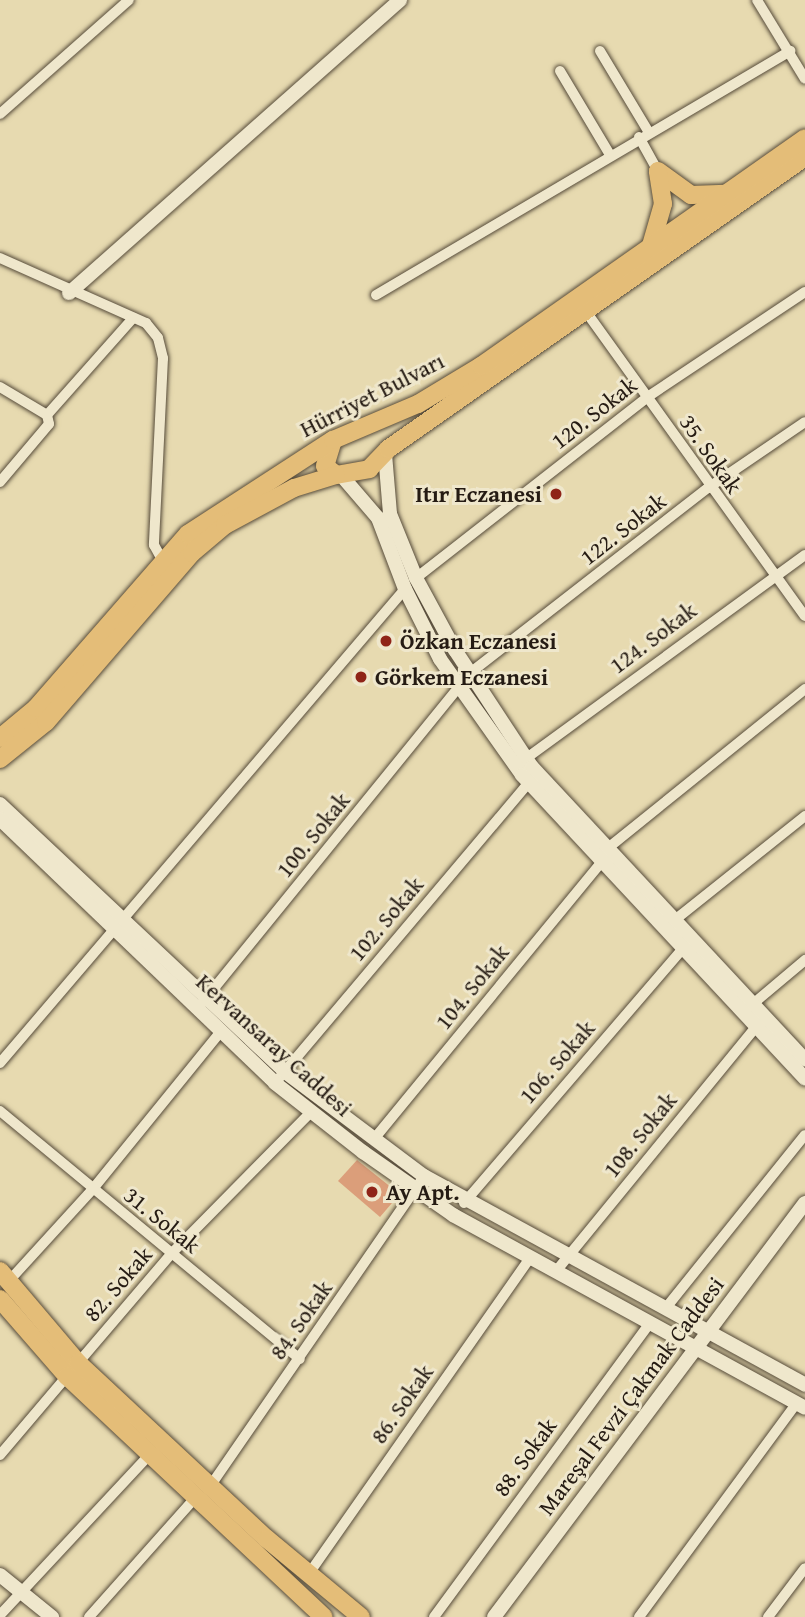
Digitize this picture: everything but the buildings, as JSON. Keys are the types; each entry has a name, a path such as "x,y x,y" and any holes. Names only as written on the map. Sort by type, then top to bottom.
{"main road":[{"name":"Hürriyet Bulvarı","path":"0,738 36,708 188,534 250,489 333,440 418,404 481,366 650,250 805,138"},
{"name":"Hürriyet Bulvarı","path":"386,452 805,157"},
{"path":"658,171 691,195 726,194"},
{"path":"650,250 663,204 658,171"},
{"path":"0,759 46,722 192,553 225,525 294,488 369,468 386,452 373,433 355,430"},
{"path":"333,440 325,466 339,475"},
{"path":"4,1276 72,1370 211,1485 308,1575 361,1617"},
{"path":"0,1299 195,1498 324,1617"},
{"path":"195,1498 211,1485"}],"street":[{"path":"0,114 129,0"},
{"path":"69,293 400,0"},
{"path":"757,0 805,79"},
{"path":"600,51 644,134 658,171"},
{"path":"376,296 644,134 790,51"},
{"path":"560,71 610,155"},
{"path":"0,258 69,293 133,318 155,333 163,358 153,545 163,561"},
{"name":"120. Sokak","path":"0,1063 118,920 410,583 646,398 805,292"},
{"name":"35. Sokak","path":"587,313 708,488 805,616"},
{"path":"0,482 45,433 47,415 133,318"},
{"path":"0,387 47,415"},
{"name":"122. Sokak","path":"470,673 708,488 805,422"},
{"path":"386,452 390,514 410,583 528,757 533,777"},
{"path":"339,475 378,518 460,686 518,769 533,777 671,924 745,1015 761,1022 805,1060"},
{"name":"124. Sokak","path":"528,757 774,575 805,555"},
{"path":"460,686 470,673"},
{"name":"100. Sokak","path":"202,1003 460,686"},
{"name":"104. Sokak","path":"374,1139 605,855 805,689"},
{"path":"518,769 528,757"},
{"name":"102. Sokak","path":"280,1077 533,777"},
{"name":"Kervansaray Caddesi","path":"0,804 280,1077 310,1113 531,1257 801,1405"},
{"path":"671,924 805,816"},
{"name":"Kervansaray Caddesi","path":"0,819 118,920"},
{"path":"687,943 754,1003 761,1022 805,1079"},
{"name":"106. Sokak","path":"464,1203 687,943"},
{"path":"745,1015 754,1003 805,960"},
{"name":"Kervansaray Caddesi","path":"202,1003 222,1030 280,1077 374,1139 420,1183 464,1203 805,1384"},
{"name":"108. Sokak","path":"557,1269 761,1022"},
{"path":"4,1276 92,1190 222,1030"},
{"name":"31. Sokak","path":"0,1111 92,1190 300,1359"},
{"name":"82. Sokak","path":"0,1455 171,1254 310,1113"},
{"path":"665,1309 805,1135"},
{"name":"84. Sokak","path":"211,1485 420,1183"},
{"name":"Mareşal Fevzi Çakmak Caddesi","path":"494,1617 805,1203"},
{"name":"86. Sokak","path":"308,1575 531,1257"},
{"name":"88. Sokak","path":"434,1617 650,1322"},
{"path":"639,1617 801,1405"},
{"path":"0,1615 151,1454"},
{"path":"89,1617 195,1498"},
{"path":"768,1617 805,1568"},
{"path":"0,1575 52,1617"}],"place":[{"name":"Itır Eczanesi","path":"556,494"},
{"name":"Özkan Eczanesi","path":"386,641"},
{"name":"Görkem Eczanesi","path":"361,677"},
{"name":"Ay Apt.","path":"372,1192"}]}
